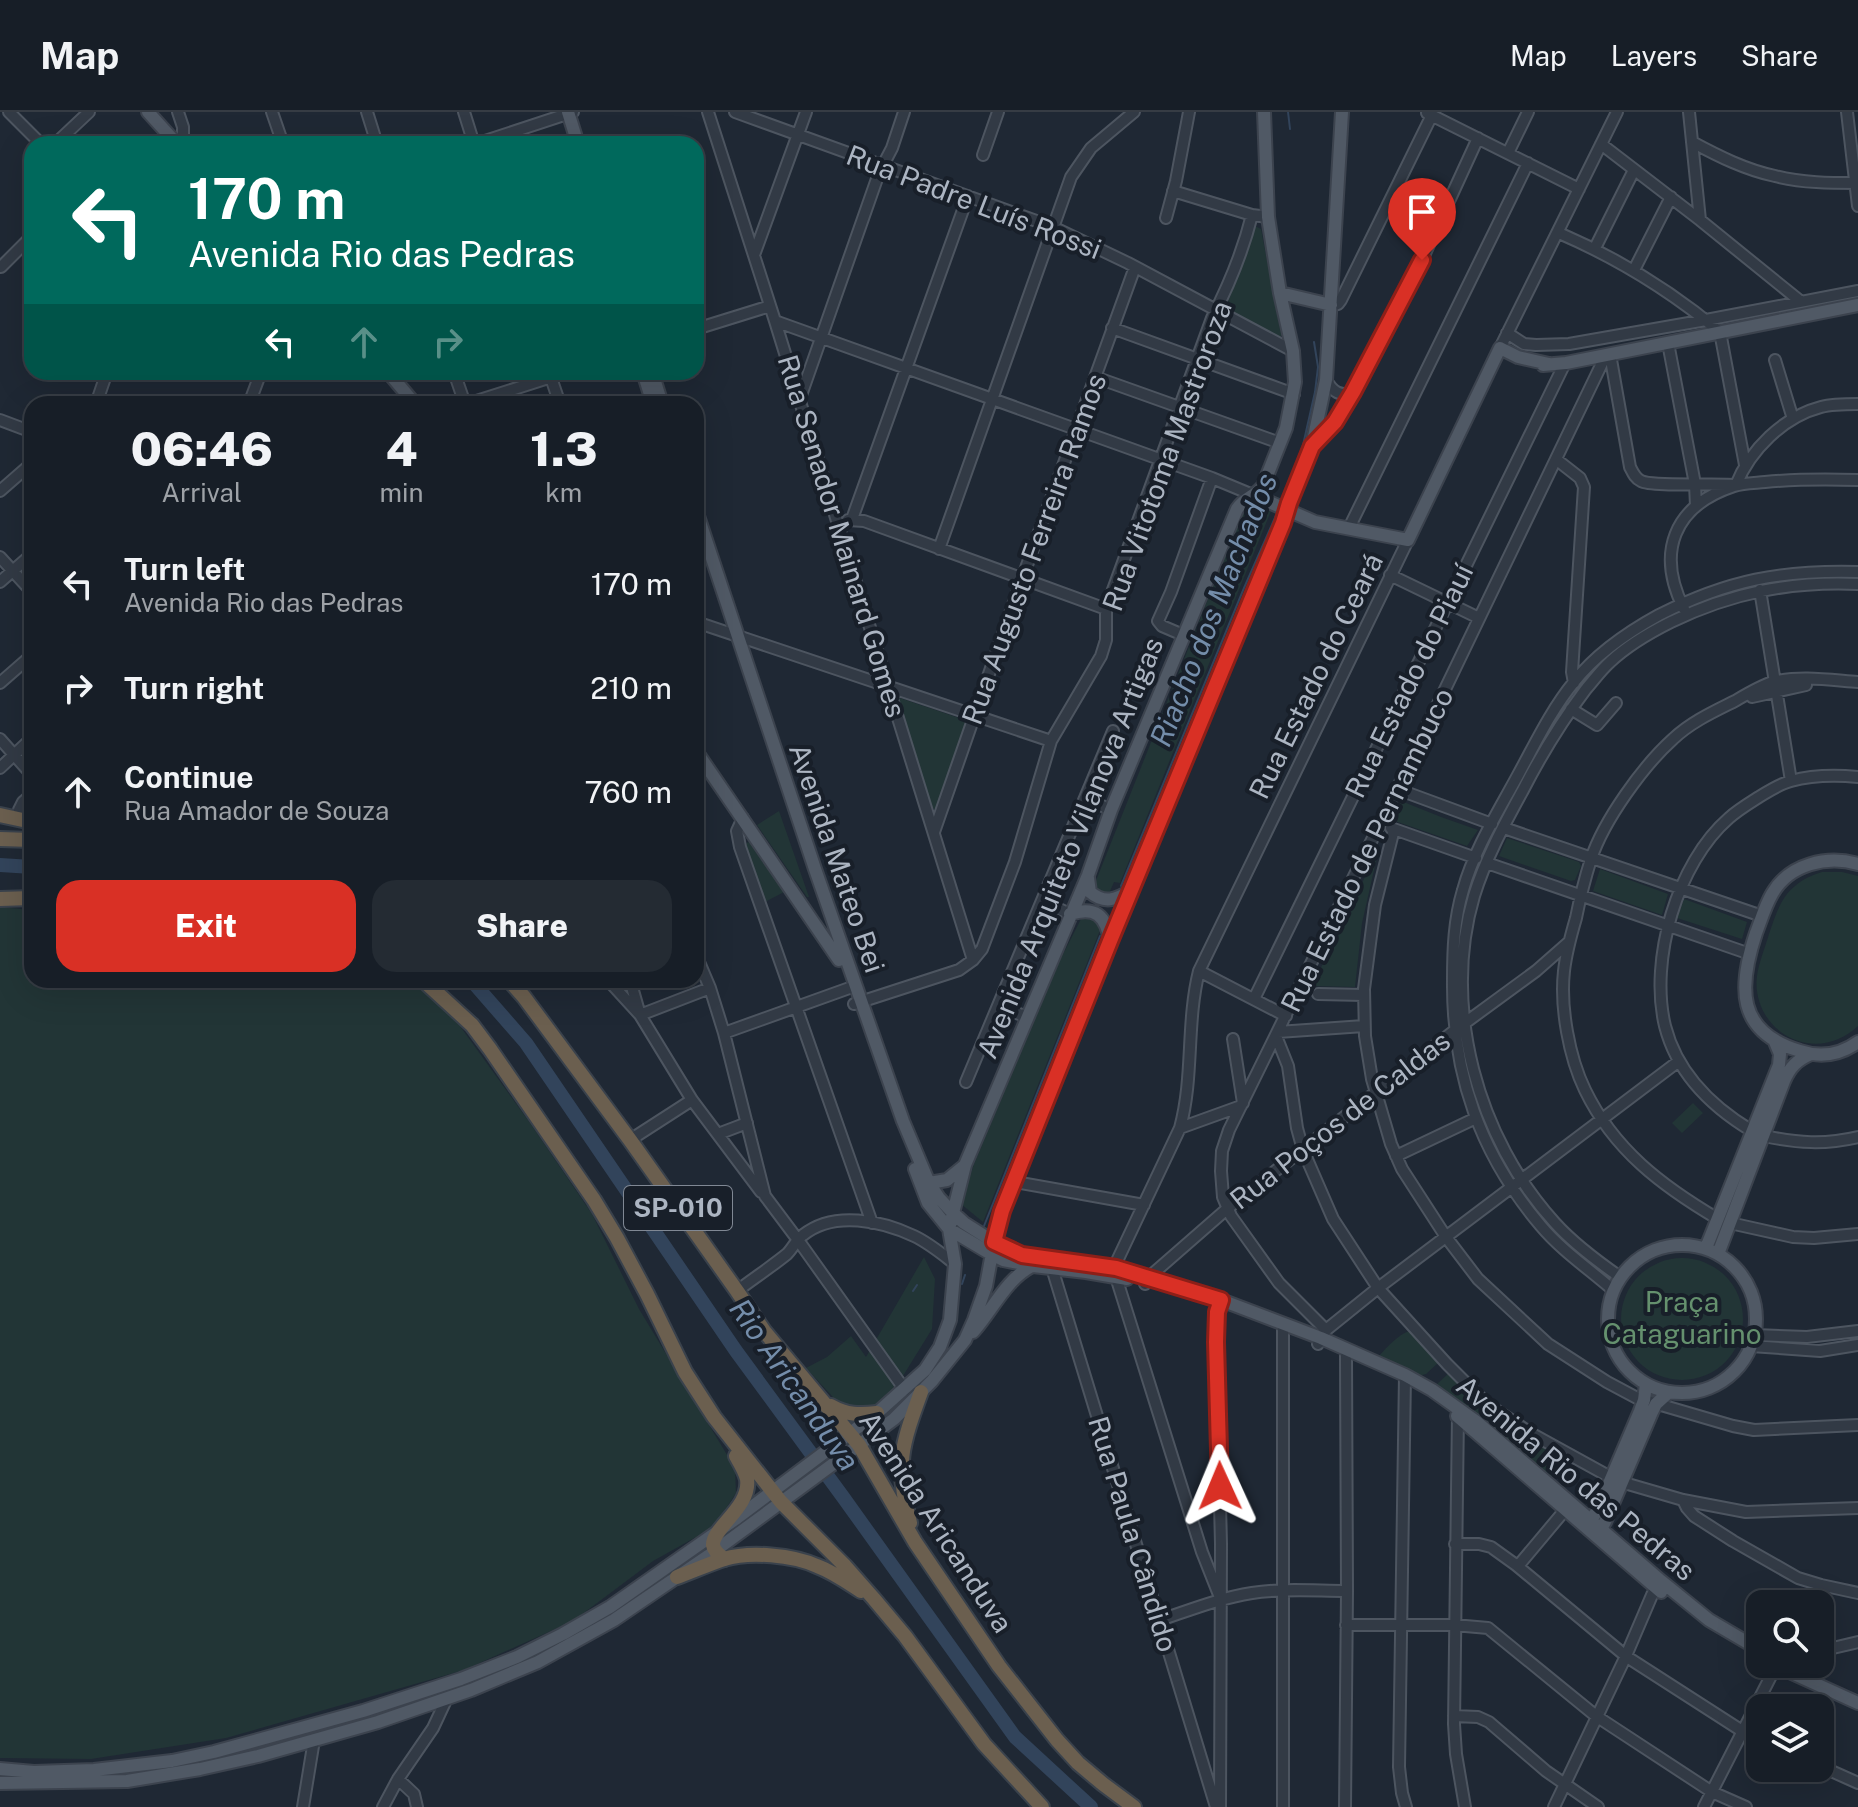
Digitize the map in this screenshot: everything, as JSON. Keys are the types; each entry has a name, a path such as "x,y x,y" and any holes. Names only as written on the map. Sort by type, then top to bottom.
{"highway":[{"path":"0,815 24,820"},
{"path":"0,839 24,840"},
{"path":"0,899 24,898"},
{"name":"SP-010","path":"432,988 472,1025 594,1200 647,1294 685,1372 714,1417 776,1496 874,1599 984,1744 1042,1807"},
{"name":"Avenida Aricanduva","path":"516,988 630,1140 764,1331 855,1439 941,1583 999,1666 1057,1740 1095,1777 1134,1807"},
{"path":"915,1542 900,1465 906,1431 921,1392"},
{"path":"823,1401 847,1413 877,1413"},
{"path":"714,1417 746,1477 747,1487 742,1503 715,1538 713,1544 720,1555"},
{"path":"677,1577 720,1555 804,1561 834,1574 874,1599"}],"main road":[{"path":"148,112 172,136"},
{"name":"Avenida Arquiteto Vilanova Artigas","path":"949,1229 965,1165 1088,875 1111,810 1183,635 1237,509 1243,500 1259,491 1266,479 1290,414 1295,366 1268,217 1264,112"},
{"path":"965,1341 986,1286 1002,1211 1284,508 1312,446 1326,380 1342,112"},
{"path":"566,113 569,136"},
{"path":"566,113 575,136"},
{"path":"1280,293 1331,305"},
{"path":"1497,354 1517,364 1565,363 1858,305"},
{"name":"Rua Estado do Ceará","path":"1408,540 1497,354"},
{"path":"395,380 408,396"},
{"path":"1253,495 1315,522 1408,540"},
{"name":"Avenida Mateo Bei","path":"704,536 898,1129 928,1203 949,1229"},
{"name":"Avenida Mateo Bei","path":"704,554 734,634"},
{"path":"704,762 839,960"},
{"path":"1858,855 1809,864 1786,876 1774,890 1746,966 1745,998 1759,1028 1775,1042 1811,1054 1827,1055 1858,1042"},
{"path":"1842,860 1858,864"},
{"path":"1088,875 1088,889 1097,897 1114,900 1130,891"},
{"path":"800,902 827,914"},
{"path":"1070,914 1089,911 1099,915 1106,923 1110,941"},
{"name":"Avenida Mateo Bei","path":"827,914 839,960 852,987"},
{"name":"Avenida Mateo Bei","path":"857,1003 929,1183 952,1212"},
{"path":"1712,1251 1758,1134 1779,1065 1780,1054 1775,1042"},
{"path":"1758,1134 1789,1071 1797,1061 1811,1054"},
{"path":"929,1183 947,1180 965,1165"},
{"name":"Avenida Rio das Pedras","path":"952,1212 1003,1260 1033,1266 1052,1264"},
{"path":"0,1769 34,1772 94,1770 172,1761 279,1735 411,1696 517,1657 563,1634 610,1607 724,1526 813,1478 836,1462 877,1413 925,1370 938,1350 950,1320 955,1264 949,1229"},
{"name":"Avenida Rio das Pedras","path":"949,1229 992,1248 1052,1264 1147,1280 1220,1303 1322,1338 1405,1379 1429,1397 1478,1423 1658,1584 1724,1639 1746,1651"},
{"path":"1679,1244 1712,1251 1731,1263 1750,1288 1757,1319 1753,1340 1735,1371 1719,1383 1690,1392 1669,1392 1646,1384 1625,1366 1612,1343 1608,1316 1613,1290 1620,1277 1652,1251 1679,1244"},
{"path":"720,1555 804,1466 825,1450 894,1419 981,1323 1012,1282 1033,1266"},
{"path":"950,1320 963,1319 967,1324 965,1341"},
{"path":"1594,1528 1650,1402 1646,1384"},
{"path":"1650,1402 1669,1392"},
{"name":"Avenida Rio das Pedras","path":"1458,1412 1565,1510 1594,1528"},
{"path":"0,1783 127,1781 200,1769 378,1722 538,1662 614,1620 677,1577"},
{"name":"Avenida Rio das Pedras","path":"1658,1584 1746,1642"},
{"path":"1806,1678 1858,1703"},
{"path":"1812,1678 1858,1696"}],"street":[{"path":"9,112 33,136"},
{"path":"64,136 89,112"},
{"path":"178,112 183,127 181,136"},
{"path":"272,112 280,136"},
{"path":"367,112 374,136"},
{"path":"464,112 472,136"},
{"name":"Rua Senador Mainard Gomes","path":"708,112 973,960"},
{"name":"Rua Padre Luís Rossi","path":"735,112 1053,227 1293,351"},
{"path":"754,255 806,112"},
{"path":"799,401 904,112"},
{"path":"983,155 998,112"},
{"path":"939,549 1071,177 1080,161 1098,141 1134,112"},
{"path":"1166,218 1189,112"},
{"path":"1508,153 1528,112"},
{"name":"Rua Estado do Ceará","path":"1497,354 1617,112"},
{"path":"1689,112 1700,220"},
{"path":"1839,112 1849,112 1858,206"},
{"path":"498,136 566,113"},
{"path":"1331,305 1341,300 1434,114 1579,189"},
{"path":"1312,446 1335,422 1353,392 1422,260 1478,138"},
{"path":"1692,142 1724,159 1774,176 1857,183"},
{"path":"1601,144 1800,301"},
{"path":"1349,528 1528,163"},
{"path":"1595,248 1634,170"},
{"path":"1173,191 1268,217"},
{"path":"852,519 968,196"},
{"path":"1634,270 1671,197"},
{"name":"Rua Vitotoma Mastroroza","path":"973,960 982,949 1015,862 1051,741 1101,656 1106,640 1106,609 1216,310 1237,263 1252,215"},
{"path":"1559,233 1595,248 1634,270 1720,332 1745,465"},
{"path":"1,267 24,246"},
{"name":"Rua Augusto Ferreira Ramos","path":"934,832 1135,267"},
{"path":"1507,333 1524,344 1569,344 1858,291"},
{"path":"704,327 770,306"},
{"path":"775,321 1253,495"},
{"path":"1112,328 1294,394"},
{"path":"1668,343 1695,484 1696,506"},
{"path":"1608,355 1630,467 1634,475 1645,483 1736,485 1813,478 1858,480"},
{"name":"Rua Estado de Pernambuco","path":"1322,1338 1231,1216 1221,1185 1222,1151 1229,1130 1608,355"},
{"path":"1775,360 1793,419"},
{"name":"Rua Estado do Piauí","path":"1254,999 1565,363"},
{"path":"1095,377 1280,443"},
{"path":"489,396 536,380"},
{"path":"1326,380 1332,391 1339,394 1353,392"},
{"path":"1684,609 1673,571 1671,545 1678,528 1696,506 1736,485 1745,465 1773,434 1793,419 1824,406 1858,404"},
{"path":"0,420 24,429"},
{"path":"1557,460 1580,478 1584,487 1572,672 1573,682 1584,693"},
{"path":"0,491 24,470"},
{"path":"1183,635 1162,626 1158,621 1212,478"},
{"path":"837,523 852,519 864,521 1106,609"},
{"name":"Rua Estado do Ceará","path":"1116,1273 1119,1255 1180,1128 1186,1106 1193,995 1199,971 1408,540"},
{"path":"0,557 24,583"},
{"path":"0,582 24,561"},
{"path":"1613,1290 1543,1228 1520,1199 1517,1183 1480,1096 1465,1023 1463,981 1466,936 1474,898 1487,863 1552,736 1608,663 1717,589 1759,578 1823,571 1858,572"},
{"path":"1390,575 1479,618"},
{"path":"1620,1277 1567,1236 1517,1183 1491,1151 1476,1118 1457,1054 1452,1011 1453,942 1463,888 1492,824 1539,736 1573,682 1609,647 1639,626 1684,609 1760,590 1797,585 1858,584"},
{"path":"1760,590 1791,781"},
{"path":"704,625 1051,741"},
{"path":"1575,648 1583,672 1591,683"},
{"path":"0,683 24,662"},
{"path":"1858,682 1776,686 1728,704 1688,726 1660,752 1613,815 1591,858 1569,942 1563,985 1571,1048 1584,1089 1602,1118 1645,1170 1675,1193 1724,1221 1793,1237 1858,1234"},
{"path":"1571,709 1597,725 1616,703"},
{"path":"966,1082 1113,731"},
{"path":"0,739 24,766"},
{"path":"0,768 24,745"},
{"path":"1858,777 1833,775 1791,781 1744,806 1727,820 1700,853 1682,890 1668,925 1660,972 1665,1028 1679,1061 1698,1089 1716,1106 1758,1134 1801,1143 1824,1144 1858,1137"},
{"path":"1397,789 1492,824"},
{"path":"1085,798 1111,810"},
{"path":"743,818 737,828 737,837 872,1223"},
{"path":"1380,824 1476,858"},
{"path":"1504,828 1762,916"},
{"path":"1394,829 1375,905 1364,995 1364,1026 1375,1093 1402,1169 1446,1237 1478,1279 1564,1356 1607,1382 1650,1402 1754,1430 1858,1425"},
{"path":"1487,863 1750,954"},
{"path":"1042,901 1070,914"},
{"name":"Rua Poços de Caldas","path":"1147,1280 1228,1208 1569,942"},
{"path":"857,1003 959,970 973,960"},
{"path":"1543,965 1565,963"},
{"path":"1199,971 1286,1016"},
{"path":"704,974 724,1033 765,1196"},
{"path":"724,1033 852,987"},
{"path":"615,988 640,1015 692,1100 798,1240 905,1390"},
{"path":"632,988 640,1015"},
{"path":"640,1015 710,988"},
{"path":"1318,994 1364,995"},
{"path":"998,1006 1027,1017"},
{"path":"1364,1026 1277,1034 1288,1066 1303,1150 1333,1219 1378,1288 1487,1404 1532,1434 1617,1480 1683,1500 1746,1512 1858,1508"},
{"path":"1180,1128 1242,1104 1233,1039"},
{"path":"1322,1338 1378,1288 1679,1061"},
{"path":"630,1140 692,1100"},
{"path":"1396,1156 1476,1118"},
{"path":"718,1134 747,1123"},
{"path":"1015,1182 1144,1205"},
{"path":"737,1291 787,1254 809,1231 834,1221 858,1220 915,1236 955,1264"},
{"name":"Rua Paula Cândido","path":"1052,1264 1203,1770 1218,1807"},
{"path":"1116,1273 1202,1552 1221,1600"},
{"path":"1218,1807 1221,1544 1216,1342 1220,1303"},
{"path":"1283,1807 1284,1327"},
{"path":"1753,1340 1818,1337 1858,1331"},
{"path":"1753,1340 1820,1351 1858,1345"},
{"path":"1345,1807 1348,1353"},
{"path":"1405,1379 1399,1767 1406,1807"},
{"path":"1458,1412 1454,1716 1456,1754 1465,1807"},
{"path":"1683,1500 1694,1516 1779,1569 1812,1583 1858,1593"},
{"path":"1518,1566 1565,1510"},
{"path":"1202,1552 1221,1544"},
{"path":"1455,1544 1487,1546 1518,1566 1626,1655 1746,1732"},
{"path":"1554,1807 1658,1584"},
{"path":"1160,1620 1251,1593 1347,1591"},
{"path":"1346,1625 1454,1625 1483,1627 1492,1631 1597,1717 1712,1792 1746,1807"},
{"path":"1834,1648 1858,1642"},
{"path":"1704,1807 1772,1678"},
{"path":"383,1807 433,1728 447,1698"},
{"path":"1454,1716 1478,1717 1489,1722 1565,1785 1598,1807"},
{"path":"303,1807 314,1740"},
{"path":"1203,1770 1220,1768"},
{"path":"1834,1772 1858,1783"},
{"path":"398,1779 414,1794 417,1807"}],"green space":[{"path":"1255,226 1261,229 1283,335 1278,337 1226,308"},
{"path":"1255,504 1271,511 1120,883 1114,882 1107,898 1098,894 1095,883 1245,506"},
{"path":"897,697 965,720 966,725 935,809 931,807"},
{"path":"1401,801 1478,830 1467,846 1392,820"},
{"path":"779,811 809,897 757,825"},
{"path":"1507,838 1579,862 1581,866 1575,880 1499,856"},
{"path":"749,842 784,892 765,902 744,846"},
{"path":"1379,848 1362,923 1355,987 1312,986"},
{"path":"1600,869 1668,894 1662,915 1593,891"},
{"path":"1822,872 1858,876 1858,1026 1847,1035 1814,1044 1785,1035 1768,1020 1759,999 1757,976 1782,902 1798,884"},
{"path":"1684,899 1747,922 1742,939 1677,918"},
{"path":"0,907 24,909 24,988 419,988 452,1015 592,1214 639,1309 735,1468 736,1493 714,1527 653,1561 573,1621 464,1670 226,1738 91,1759 0,1758"},
{"path":"1087,916 1103,923 983,1222 961,1204 974,1164 1061,958 1081,919"},
{"path":"1693,1103 1703,1113 1682,1133 1672,1123"},
{"path":"924,1257 935,1279 932,1329 893,1392 869,1412 844,1409 806,1368 827,1357 851,1336 866,1357"},
{"name":"Praça Cataguarino","path":"1682,1258 1705,1263 1725,1276 1738,1296 1743,1319 1738,1342 1725,1362 1705,1375 1682,1380 1659,1375 1639,1362 1626,1342 1621,1319 1626,1296 1639,1276 1659,1263"},
{"path":"1409,1331 1438,1363 1426,1374 1419,1376 1379,1356"},
{"path":"1450,1372 1565,1460 1552,1476 1547,1475 1490,1424 1436,1385"}],"waterway":[{"name":"Riacho dos Machados","path":"1288,112 1290,129"},
{"name":"Riacho dos Machados","path":"1281,503 1303,445 1315,392 1318,367 1314,342"},
{"name":"Riacho dos Machados","path":"1121,886 1277,513"},
{"name":"Rio Aricanduva","path":"0,865 24,866"},
{"name":"Riacho dos Machados","path":"984,1226 1100,936"},
{"name":"Rio Aricanduva","path":"478,988 526,1043 736,1351 1015,1737 1091,1807"},
{"name":"Riacho dos Machados","path":"962,1284 965,1275"},
{"name":"Riacho dos Machados","path":"913,1291 917,1285"}],"route":[{"path":"1220,1486 1216,1342 1217,1312 1221,1300 1116,1268 1032,1258 994,1242 1002,1211 1312,446 1335,422 1353,392 1422,260"}]}
